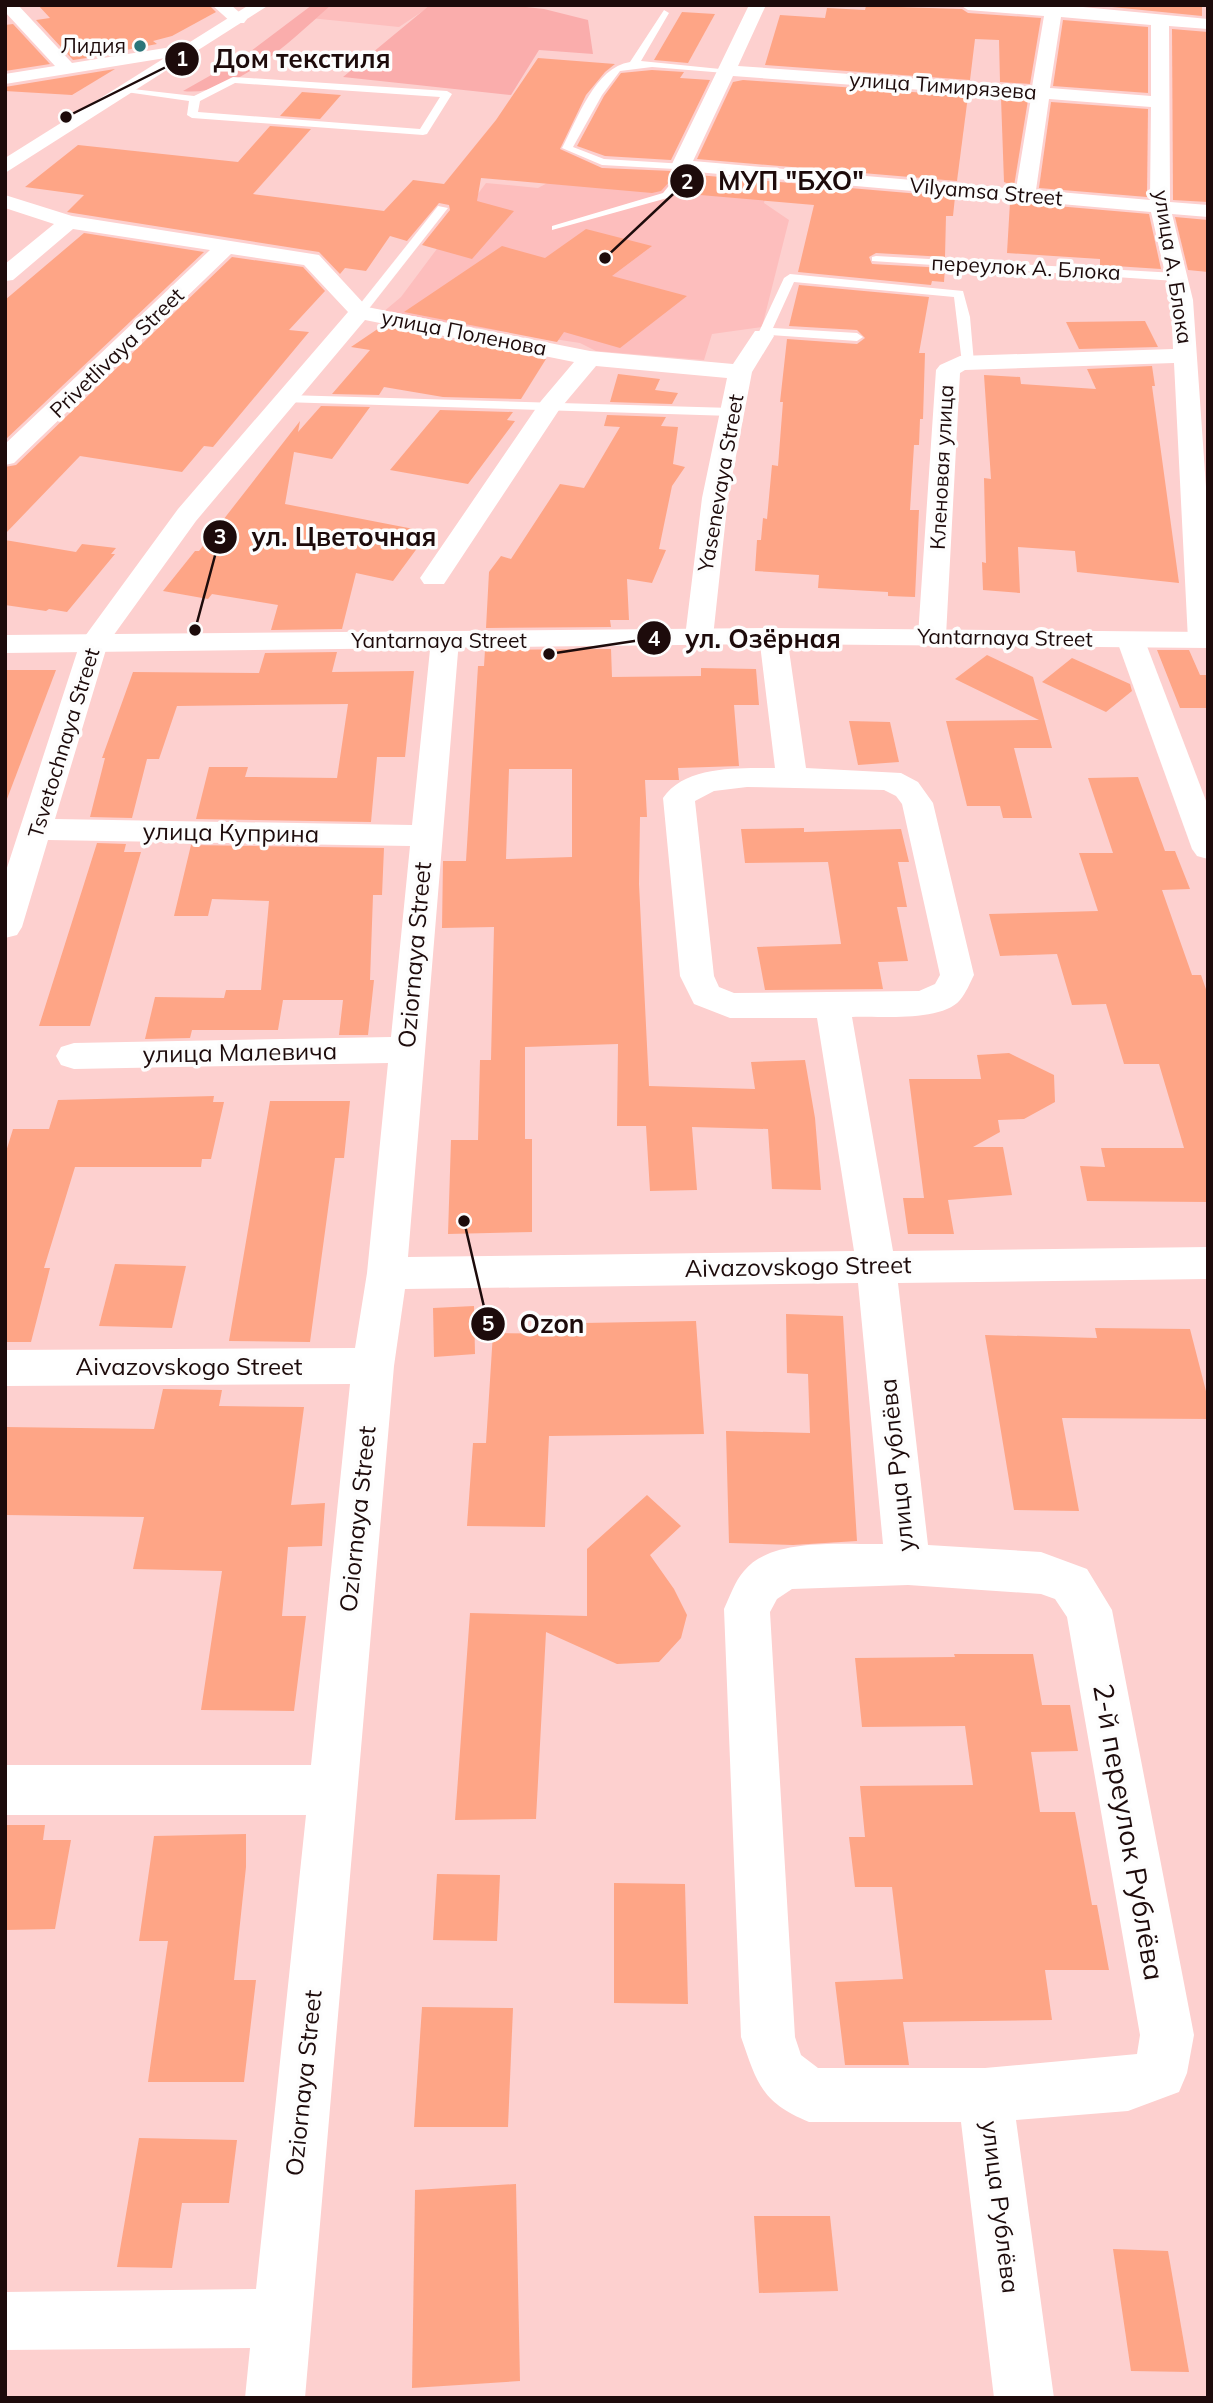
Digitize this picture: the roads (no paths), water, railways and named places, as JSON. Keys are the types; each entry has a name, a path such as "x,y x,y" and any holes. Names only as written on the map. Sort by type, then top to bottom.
{"street":[{"path":"8,5 68,69"},
{"path":"220,5 238,19"},
{"path":"5,167 261,5"},
{"path":"681,166 758,5"},
{"path":"968,5 1054,8 1208,24"},
{"path":"1026,195 1039,93 1054,8"},
{"name":"улица А. Блока","path":"1160,20 1160,207 1182,300 1186,356 1199,402 1205,639"},
{"path":"5,79 190,49"},
{"name":"улица Тимирязева","path":"725,70 1160,102"},
{"name":"Vilyamsa Street","path":"681,166 1208,211"},
{"name":"улица Поленова","path":"5,201 69,222 311,260 360,312 590,358 740,372"},
{"path":"5,275 69,222"},
{"name":"Privetlivaya Street","path":"5,458 227,246"},
{"path":"1182,300 1208,302"},
{"name":"Tsvetochnaya Street","path":"5,927 94,643 187,514 360,312"},
{"name":"Yasenevaya Street","path":"699,637 715,498 740,372 765,334"},
{"name":"Кленовая улица","path":"932,636 948,370 960,363 1186,356"},
{"path":"434,578 550,406 590,358"},
{"path":"773,636 792,778"},
{"name":"Yantarnaya Street","path":"5,644 773,636 932,636 1131,641 1205,639"},
{"name":"Oziornaya Street","path":"275,2398 373,1367 387,1273 405,1050 445,640"},
{"path":"1131,641 1208,849"},
{"path":"792,778 890,780 907,789 917,803 957,975 947,993 923,1003 730,1006 706,995 697,976 679,798 691,787 707,780 792,778"},
{"name":"улица Куприна","path":"37,830 426,836"},
{"name":"улица Рублёва","path":"832,1005 876,1265 908,1564 784,1568 761,1584 747,1609 768,2037 781,2073 809,2095 985,2095 1024,2398"},
{"name":"улица Малевича","path":"74,1056 405,1050"},
{"name":"Aivazovskogo Street","path":"387,1273 1208,1263"},
{"name":"Aivazovskogo Street","path":"5,1368 373,1367"},
{"name":"2-й переулок Рублёва","path":"908,1564 1041,1573 1070,1584 1089,1610 1167,2035 1160,2073 1128,2084 985,2095"},
{"path":"5,1790 332,1790"},
{"path":"5,2321 281,2318"}],"lane":[{"path":"634,64 664,13"},
{"path":"556,228 667,195 677,183 681,166 602,162 568,148 589,108 617,69 634,64 725,70"},
{"path":"124,91 195,99 233,80 447,94 423,132 192,115 195,99"},
{"path":"360,312 442,208"},
{"name":"переулок А. Блока","path":"876,259 1176,277"},
{"path":"857,337 765,334 790,278 959,293 968,363"},
{"path":"287,399 732,412"}],"place":[{"name":"Лидия","path":"140,46"},
{"name":"Дом текстиля","path":"66,117"},
{"name":"МУП \"БХО\"","path":"605,258"},
{"name":"ул. Цветочная","path":"195,630"},
{"name":"ул. Озёрная","path":"549,654"},
{"name":"Ozon","path":"464,1221"}]}
